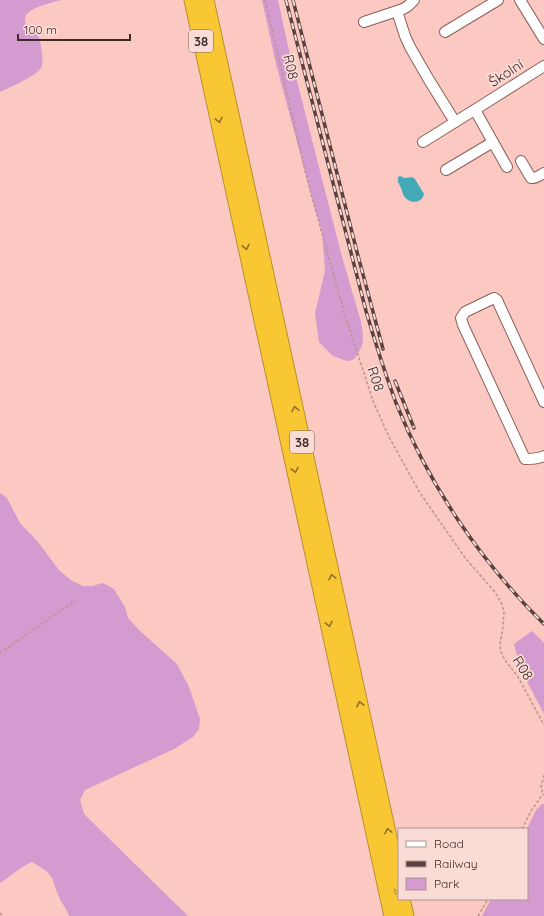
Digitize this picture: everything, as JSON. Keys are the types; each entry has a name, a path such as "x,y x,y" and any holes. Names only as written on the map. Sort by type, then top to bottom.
{"highway":[{"name":"38","path":"192,0 398,890"},
{"name":"38","path":"206,0 398,878"},
{"name":"38","path":"400,900 403,912"}],"street":[{"path":"364,22 408,6 414,0"},
{"path":"445,32 498,0"},
{"path":"520,0 544,39"},
{"path":"396,11 404,36 455,122"},
{"name":"Školní","path":"422,142 544,66"},
{"path":"480,107 493,142 507,167"},
{"path":"446,170 493,142"},
{"path":"521,161 531,178 544,173"},
{"path":"544,402 497,300 494,298 465,312 461,318 463,325 525,459 533,460 544,456"}],"path":[{"name":"R08","path":"265,0 307,179 344,315 373,401 389,437 420,493 466,559 494,591 501,602 504,612 500,646 501,652 505,660 518,676 544,725"},
{"path":"0,653 76,600"},
{"path":"522,828 531,811 543,794 542,787 544,775"},
{"path":"478,916 487,900"}],"green space":[{"path":"0,0 61,0 36,8 26,15 25,19 27,25 40,40 42,65 33,75 0,92"},
{"path":"262,0 278,0 288,46 341,253 361,322 363,342 360,351 353,360 347,361 333,356 319,342 315,314 325,270 322,232 276,64"},
{"path":"0,493 7,498 20,523 38,542 59,570 72,581 83,586 92,586 103,583 114,589 125,607 128,618 140,631 177,664 189,687 200,719 199,729 193,737 174,749 85,790 80,800 84,814 188,916 69,916 50,875 32,862 0,883"},
{"path":"532,631 544,643 544,714 521,670 514,644"},
{"path":"544,804 544,916 482,916 490,900 528,900 527,828 536,810"}],"water":[{"path":"400,176 405,178 412,177 415,179 424,194 421,200 412,202 406,199 398,181 398,177"}],"railway":[{"path":"286,0 366,311 396,403 424,463 459,521 499,575 544,624"},
{"path":"293,0 383,349"},
{"path":"395,381 414,428"}]}
